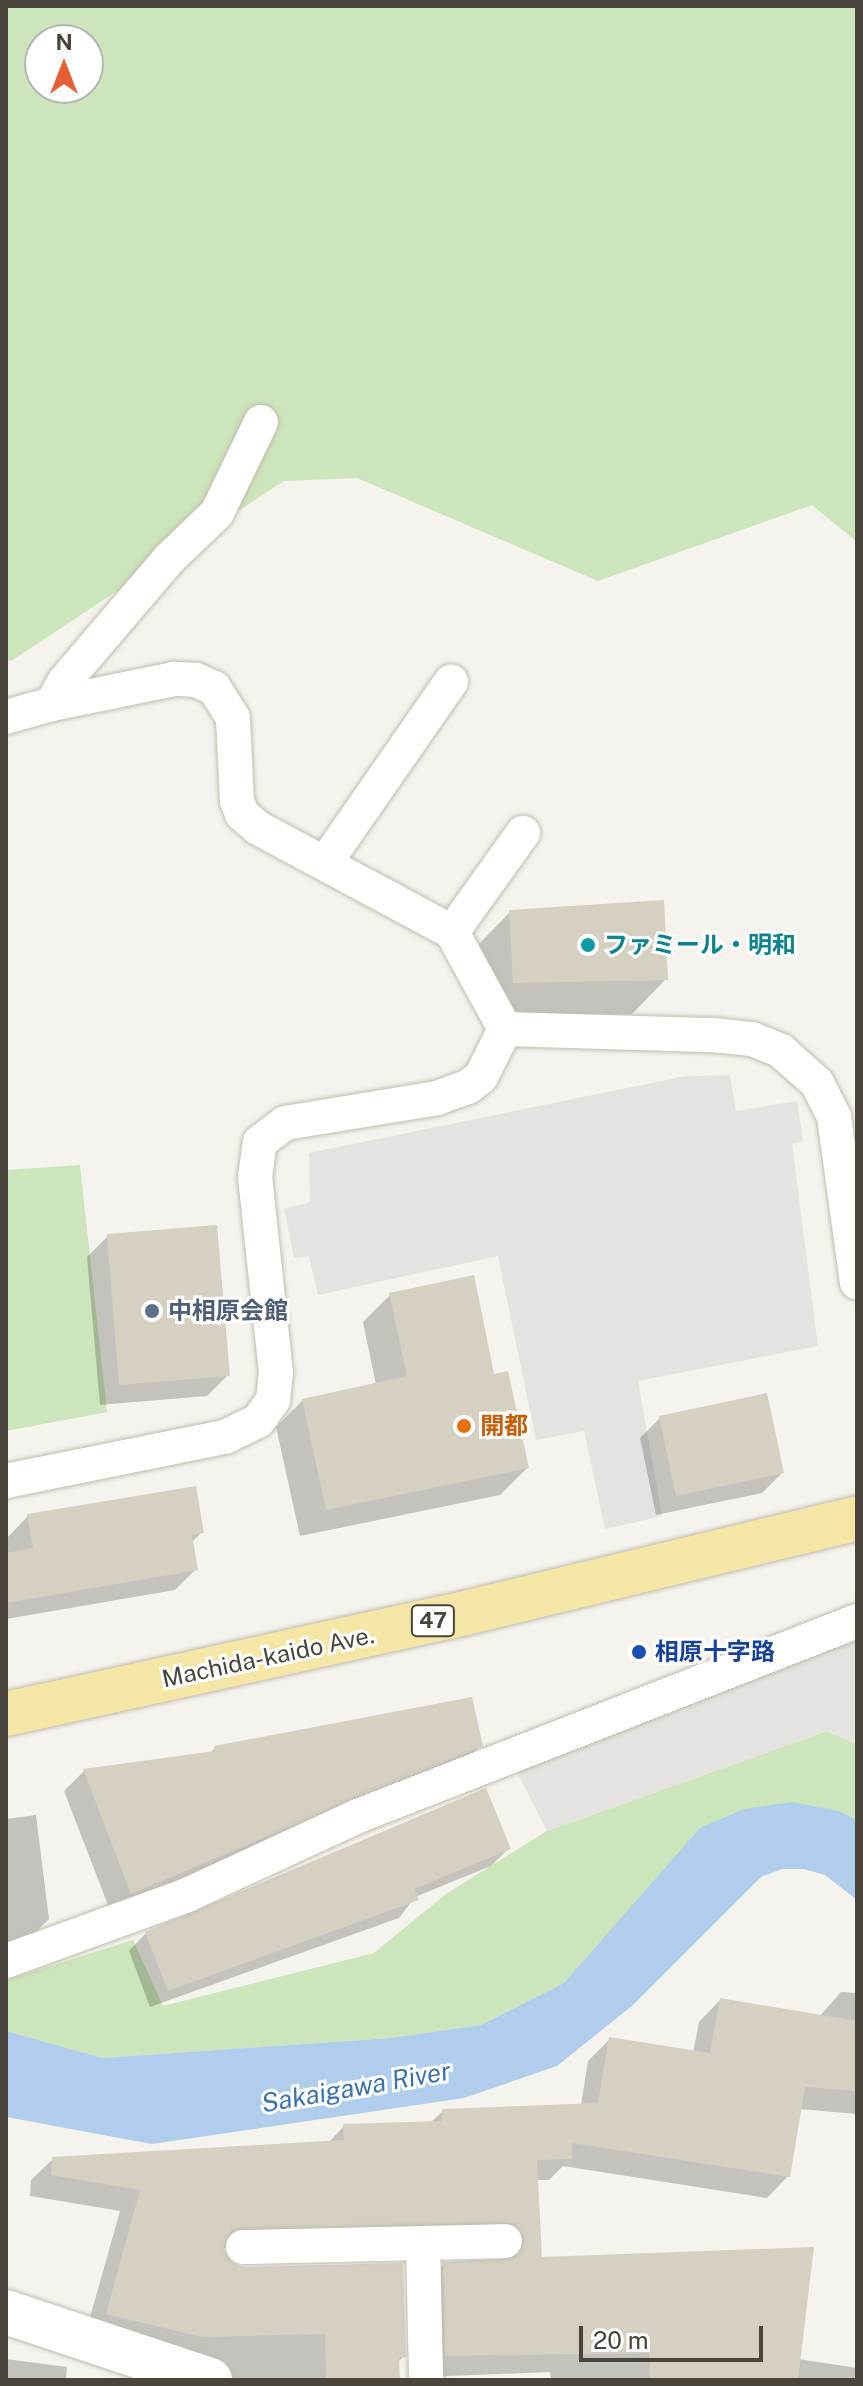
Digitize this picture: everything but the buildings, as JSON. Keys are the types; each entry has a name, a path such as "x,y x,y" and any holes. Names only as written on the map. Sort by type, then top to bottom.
{"main road":[{"name":"Machida-kaido Ave.","path":"6,1714 449,1617 857,1518"}],"street":[{"path":"6,2312 210,2380"}],"lane":[{"path":"52,704 64,682 170,558 217,513 261,422"},
{"path":"6,717 52,704 174,679 196,680 214,688 233,718 237,801 242,814 452,932 505,1029"},
{"path":"325,863 451,682"},
{"path":"452,932 523,833"},
{"path":"505,1029 752,1039 781,1051 842,1096 839,1137 857,1282"},
{"path":"6,1481 225,1437 258,1421 273,1400 276,1373 255,1177 260,1142 285,1123 437,1098 468,1087 481,1077 505,1029"},
{"path":"6,1961 187,1895 358,1816 857,1621"},
{"path":"243,2247 505,2241"},
{"path":"423,2243 426,2380"}],"green space":[{"path":"6,6 857,6 857,542 812,505 598,581 357,478 284,481 11,661 6,660"},
{"path":"80,1165 107,1412 6,1431 6,1170"},
{"path":"827,1731 857,1745 857,1820 839,1811 628,1915 564,1983 481,2025 390,2038 103,2058 6,2031 6,1980 133,1940 163,2006 374,1953 446,1894 547,1831"}],"shaded area":[{"path":"730,1075 736,1111 797,1101 803,1141 792,1144 818,1346 638,1381 662,1516 605,1529 584,1431 536,1440 498,1256 318,1295 309,1256 294,1258 284,1209 310,1202 309,1153 686,1076"},
{"path":"857,1637 857,1745 827,1731 547,1831 517,1772"}],"water":[{"name":"Sakaigawa River","path":"792,1802 839,1811 857,1820 857,1900 825,1875 804,1869 782,1869 761,1877 633,2005 557,2066 464,2098 152,2144 6,2117 6,2031 103,2058 390,2038 481,2025 564,1983 700,1828 744,1809"}],"place":[{"name":"ファミール・明和","path":"588,945"},
{"name":"中相原会館","path":"152,1311"},
{"name":"開都","path":"464,1426"},
{"name":"相原十字路","path":"639,1652"}]}
